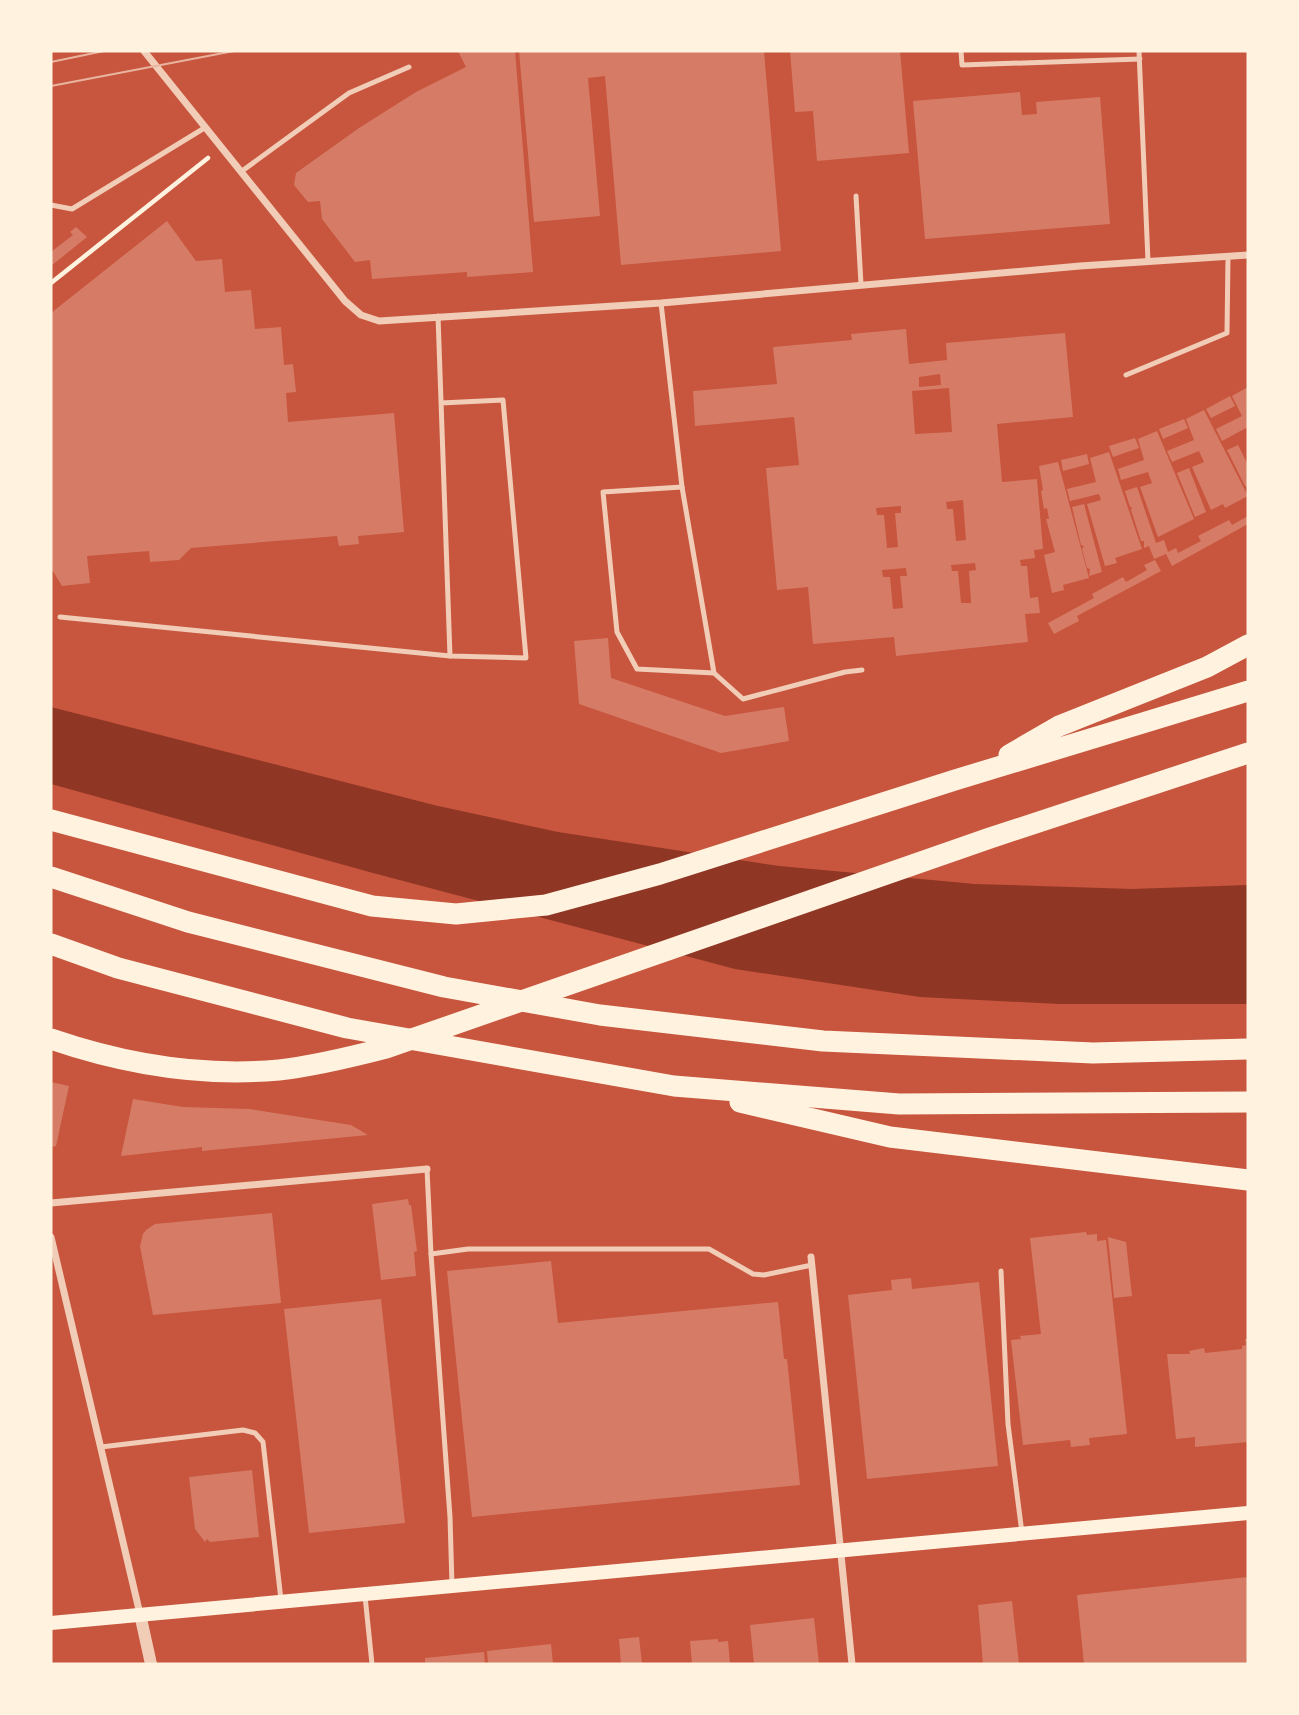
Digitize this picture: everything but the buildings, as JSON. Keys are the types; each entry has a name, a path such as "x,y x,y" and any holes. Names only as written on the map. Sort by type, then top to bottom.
{"highway":[{"path":"963,778 1059,726 1207,667 1248,645"},
{"path":"51,820 372,906 456,914 546,905 660,874 1248,691"},
{"path":"51,1038 91,1053 162,1066 221,1072 280,1069 329,1062 386,1048 990,838 1243,754"},
{"path":"51,877 188,922 444,987 600,1015 823,1041 1093,1053 1248,1049"},
{"path":"51,944 118,968 347,1028 674,1086 890,1137 1248,1180"},
{"path":"674,1086 899,1104 1248,1102"}],"main road":[{"path":"51,1623 1248,1513"}],"street":[{"path":"144,51 345,301 361,315 379,321 661,303 861,284 1248,254"},
{"path":"51,1203 427,1169"},
{"path":"51,1237 151,1664"},
{"path":"811,1261 852,1664"}],"lane":[{"path":"961,51 962,65 1140,59"},
{"path":"1139,51 1148,261"},
{"path":"242,171 349,93 409,67"},
{"path":"51,205 72,209 206,127"},
{"path":"856,196 861,284"},
{"path":"1126,375 1227,332 1228,257"},
{"path":"661,303 682,487 714,673 743,699 862,670"},
{"path":"438,316 450,656"},
{"path":"60,617 450,656 526,658 503,400 440,403"},
{"path":"682,487 603,492 617,632 637,669 714,673"},
{"path":"427,1169 452,1585"},
{"path":"431,1254 467,1250 709,1249 753,1274 764,1275 811,1261"},
{"path":"1001,1271 1008,1424 1023,1532"},
{"path":"101,1447 243,1430 255,1433 263,1442 281,1601"},
{"path":"365,1593 372,1664"}],"path":[{"path":"51,283 222,147"}],"shaded area":[{"path":"51,707 438,806 558,832 779,866 975,884 1132,889 1248,885 1248,1004 1059,1004 920,997 735,969 51,784"}],"tram line":[{"path":"51,62 104,51"},
{"path":"51,86 234,51"}]}
